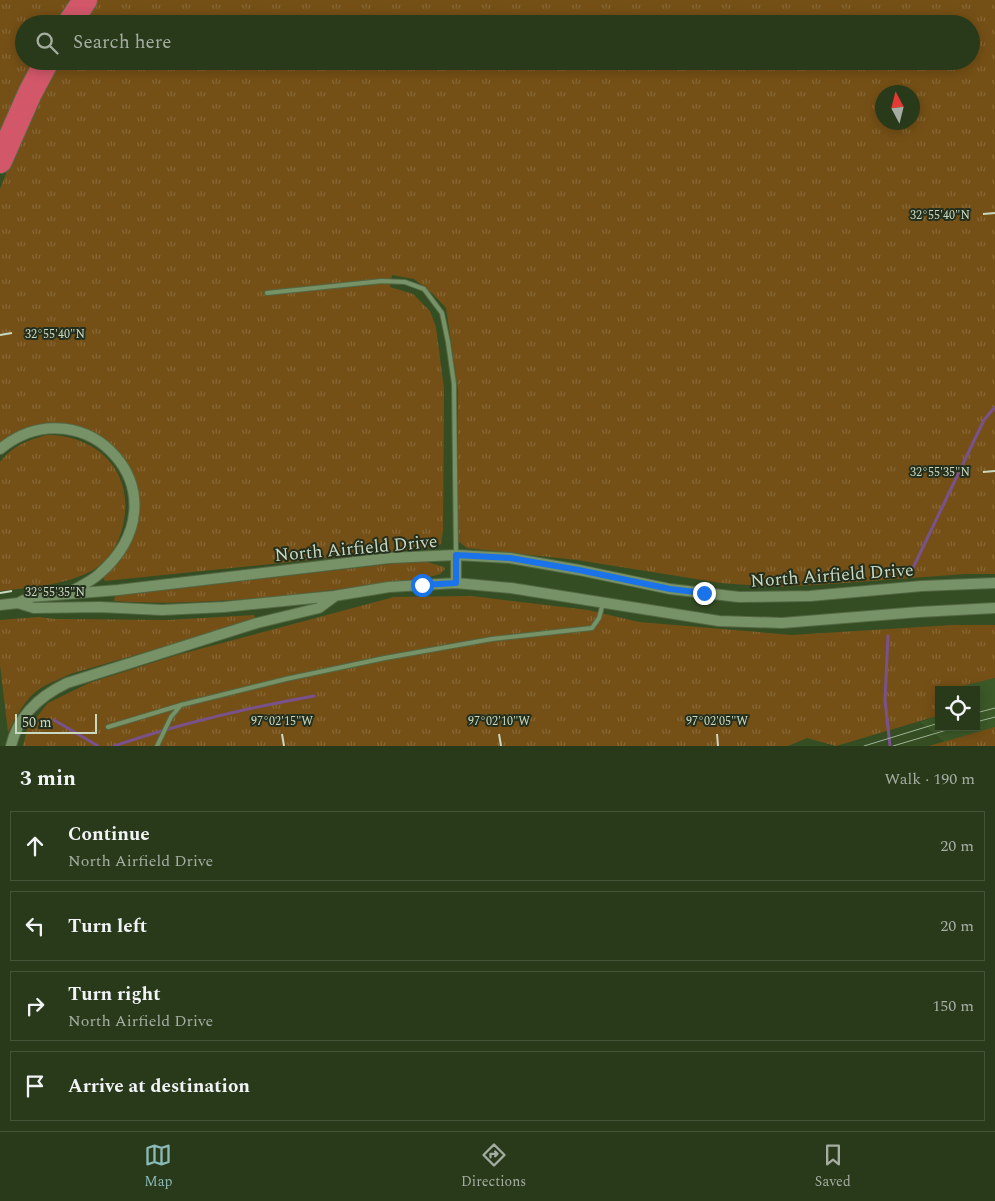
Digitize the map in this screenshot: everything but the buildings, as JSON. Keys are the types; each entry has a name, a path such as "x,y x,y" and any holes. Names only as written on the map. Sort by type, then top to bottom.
{"highway":[{"path":"75,15 85,0"},
{"path":"0,161 42,70"}],"main road":[{"path":"0,448 28,432 58,428 84,434 99,441 119,460 127,472 134,492 135,512 126,542 114,560 97,576 65,594"},
{"path":"456,555 456,583"},
{"name":"North Airfield Drive","path":"0,605 18,603 30,597 118,590 389,558 456,555 510,558 670,589 739,597 810,596 922,586 995,583"},
{"name":"North Airfield Drive","path":"18,603 34,608 100,607 162,610 224,607 334,596 389,587 456,583 511,588 719,620 782,623 995,608"},
{"path":"11,746 17,728 33,706 47,693 67,683 257,623 319,608 334,596"}],"lane":[{"path":"267,292 382,281 405,282 424,289 442,313 454,384 456,555"},
{"path":"108,726 181,705 286,679 385,658 492,639 592,628 599,618 603,603"},
{"path":"157,746 168,722 181,705"}],"shaded area":[{"path":"995,678 995,741 950,746 920,722 935,717 935,731 980,731 980,686 959,686"}],"green space":[{"path":"0,0 73,0 64,15 15,15 15,70 30,70 18,90 0,141"},
{"path":"94,0 995,0 995,574 965,574 774,587 721,583 577,560 467,548 458,541 458,390 446,308 433,294 414,279 392,275 390,287 413,294 430,311 436,327 444,389 443,531 441,544 435,547 105,581 102,576 123,556 129,544 138,514 135,486 120,454 105,439 95,433 62,424 51,423 30,427 0,443 0,189 24,128 51,70 980,70 980,15 82,15"},
{"path":"47,435 81,441 95,448 107,458 123,485 125,502 121,533 109,556 99,566 89,572 51,584 0,591 0,462 10,451 21,444"},
{"path":"427,562 444,567 445,569 440,574 426,578 271,597 193,602 153,603 114,601 115,596 398,563"},
{"path":"471,596 588,610 639,622 792,635 952,625 995,625 995,678 962,686 935,686 935,717 836,746 807,738 788,746 23,746 27,729 48,703 89,683 177,655 394,597"},
{"path":"254,615 256,620 70,674 50,683 40,688 28,699 8,732 0,665 0,620 39,617 55,619 168,620"},
{"path":"995,727 995,746 929,746"}],"waterway":[{"path":"913,568 984,420 995,407"},
{"path":"888,636 885,700 890,746"},
{"path":"114,746 213,717 314,696"},
{"path":"54,720 98,746"}],"tram line":[{"path":"980,712 995,708"},
{"path":"980,721 995,717"},
{"path":"864,746 935,724"},
{"path":"893,746 944,731"}],"route":[{"path":"422,585 456,583 456,555 510,558 670,589 704,593"}]}
